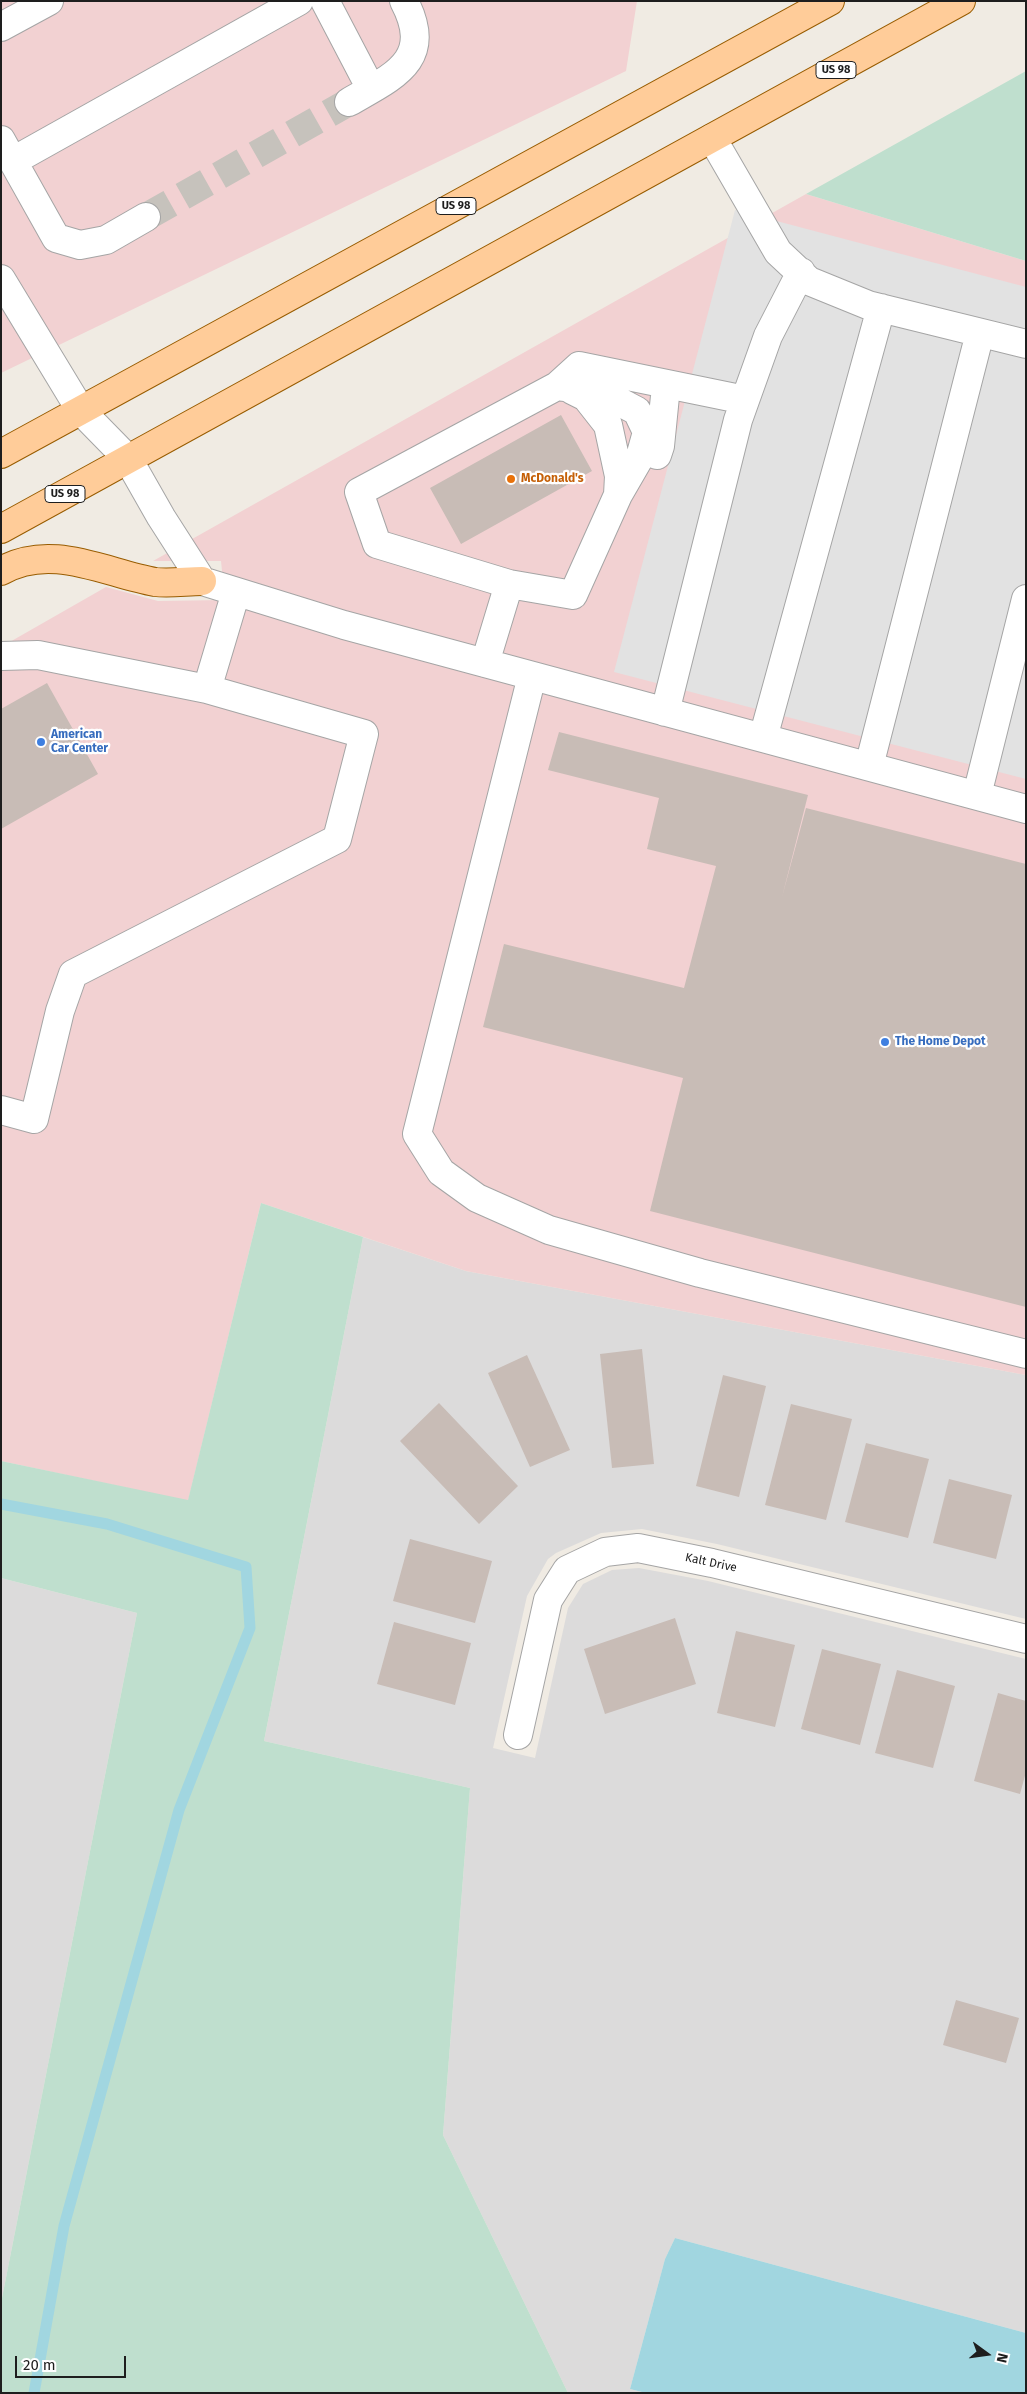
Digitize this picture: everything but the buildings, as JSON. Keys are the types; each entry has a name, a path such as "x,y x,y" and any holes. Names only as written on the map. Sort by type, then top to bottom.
{"main road":[{"name":"US 98","path":"1,454 830,1"},
{"name":"US 98","path":"1,529 961,1"},
{"path":"1,571 13,564 41,559 71,560 157,582 202,581"}],"street":[{"path":"1,27 49,1"},
{"path":"146,217 106,240 80,245 56,238 7,150 298,1"},
{"path":"325,1 360,96 398,74 410,58 415,35 414,20 404,1"},
{"path":"712,138 778,252 809,281 881,308 1026,344"},
{"path":"665,712 738,420 768,336 800,272"},
{"path":"1,280 81,411 128,459 161,517 202,581 344,625 1026,808"},
{"path":"763,738 881,308"},
{"path":"869,766 980,333"},
{"path":"561,387 599,391 637,411 647,432 640,457 618,495 573,595 509,584 377,544 358,492 561,387 579,366 666,386 745,400"},
{"path":"618,495 654,464 660,446 666,386"},
{"path":"561,387 586,397 608,425 619,476 618,495"},
{"path":"485,663 509,584"},
{"path":"207,689 236,592"},
{"path":"977,796 1026,598"},
{"path":"1,656 38,655 207,689 364,734 336,839 73,974 60,1011 34,1119 1,1110"},
{"path":"532,676 417,1134 441,1172 476,1198 549,1230 700,1274 1026,1354"},
{"name":"Kalt Drive","path":"518,1735 548,1600 567,1570 605,1552 638,1548 712,1563 1026,1639"}],"shaded area":[{"path":"1,1 637,1 626,71 1,373"},
{"path":"806,194 1026,261 1026,1375 466,1271 261,1203 188,1501 1,1461 1,647 106,587 158,601 225,600 221,561 153,561"},
{"path":"735,210 1026,287 1026,779 614,672"},
{"path":"363,1237 466,1271 1026,1375 1026,1619 717,1544 642,1529 601,1533 556,1553 548,1559 527,1596 493,1748 535,1758 568,1608 583,1584 612,1570 639,1568 708,1581 1026,1659 1026,2333 675,2238 665,2259 630,2389 646,2393 568,2393 443,2135 470,1788 264,1741"},
{"path":"1,1578 137,1613 1,2303"}],"green space":[{"path":"1026,71 1026,261 806,194"},
{"path":"261,1203 363,1237 264,1741 470,1788 443,2135 568,2393 1,2393 1,2303 137,1613 1,1578 1,1461 188,1500"}],"water":[{"path":"675,2238 1026,2333 1026,2393 646,2393 630,2389 665,2259"}],"waterway":[{"path":"1,1504 107,1524 246,1567 250,1628 179,1810 64,2226 34,2393"}],"tunnel":[{"path":"146,217 349,102"}],"place":[{"name":"McDonald's","path":"511,479"},
{"name":"American Car Center","path":"41,742"},
{"name":"The Home Depot","path":"885,1042"}]}
